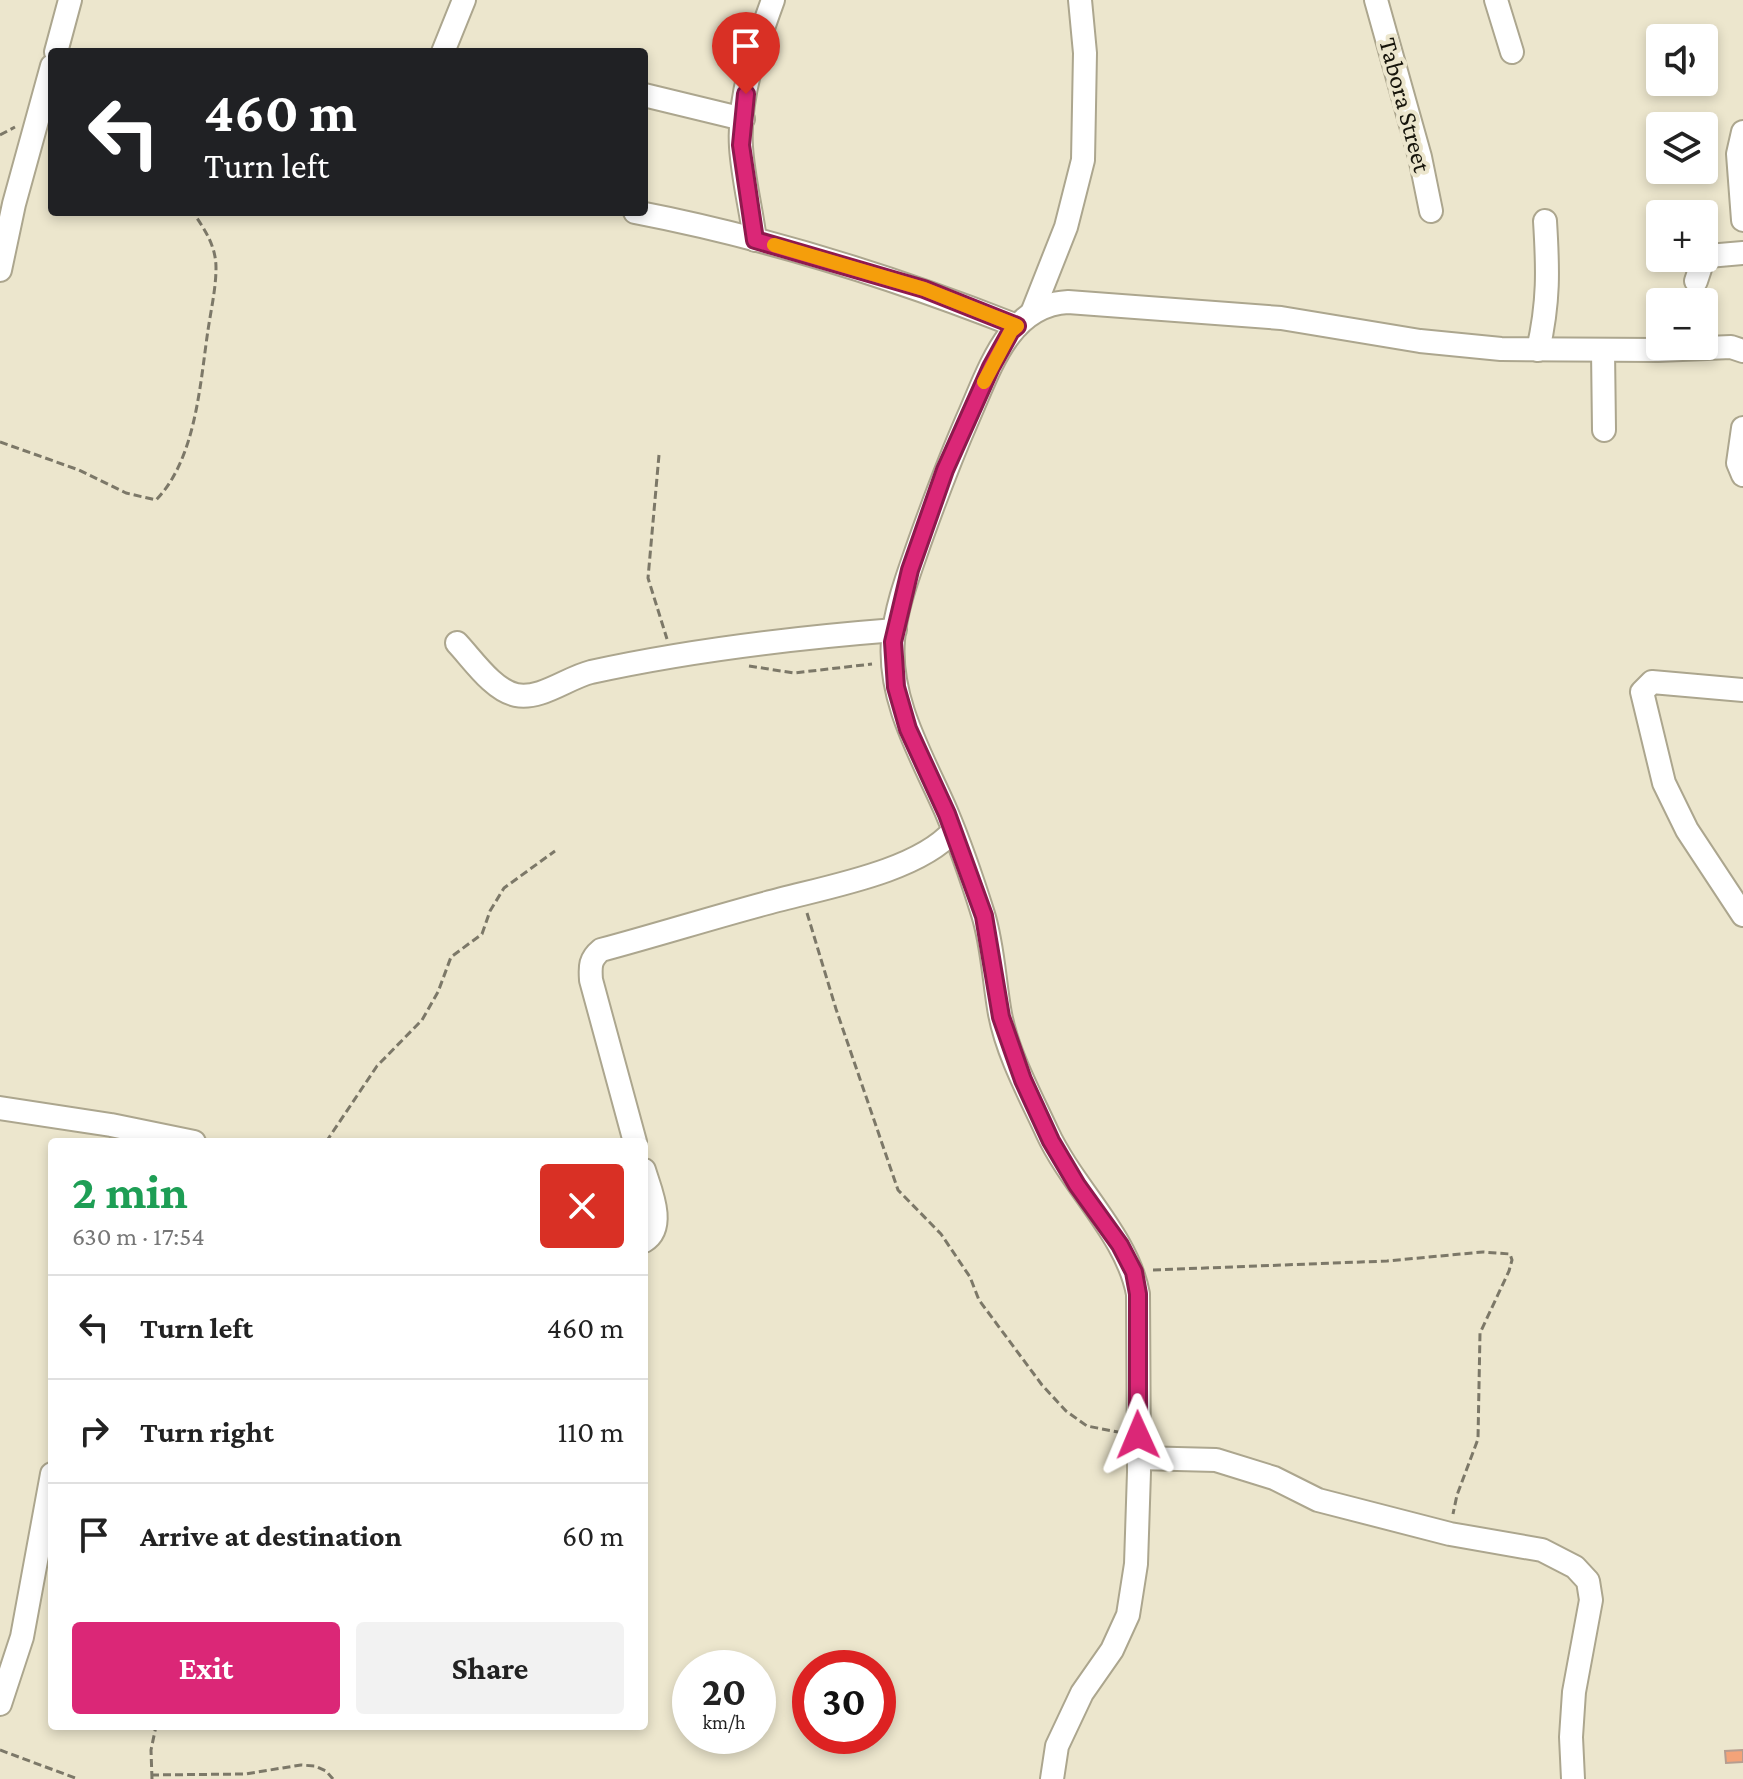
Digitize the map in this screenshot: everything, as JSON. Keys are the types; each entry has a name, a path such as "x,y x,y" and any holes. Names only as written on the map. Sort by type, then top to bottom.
{"street":[{"path":"57,48 70,0"},
{"path":"445,48 464,0"},
{"path":"755,240 741,145 749,68 773,0"},
{"path":"1024,319 1066,227 1083,160 1085,53 1080,0"},
{"name":"Tabora Street","path":"1376,0 1420,157 1431,211"},
{"path":"1496,0 1512,52"},
{"path":"648,96 743,119"},
{"path":"0,270 14,204 46,115"},
{"path":"1743,132 1738,154 1743,220"},
{"path":"648,214 711,226 1024,319"},
{"path":"1538,350 1549,286 1545,221"},
{"path":"1696,281 1708,256 1743,253"},
{"path":"1052,1779 1057,1746 1082,1693 1112,1650 1128,1615 1136,1564 1138,1294 1134,1272 1120,1245 1077,1185 1051,1141 1023,1080 1001,1017 984,916 953,831 908,729 896,687 894,662 895,630 910,570 945,470 991,367 1011,331 1024,319 1050,303 1068,302 1281,318 1420,341 1501,349 1731,347 1743,351"},
{"path":"1603,350 1604,430"},
{"path":"1743,428 1738,463 1743,475"},
{"path":"457,643 503,691 519,696 540,692 587,673 679,655 895,630"},
{"path":"1743,690 1652,682 1642,692 1664,783 1687,830 1743,914"},
{"path":"634,1138 591,980 593,957 601,950 852,881 929,852 953,831"},
{"path":"929,852 968,872"},
{"path":"0,1108 108,1133 156,1138"},
{"path":"648,1186 656,1227 648,1239"},
{"path":"1138,1458 1216,1460 1274,1478 1318,1500 1450,1534 1542,1550 1575,1567 1588,1581 1591,1600 1574,1692 1571,1737 1573,1779"},
{"path":"0,1704 22,1637 48,1496"}],"path":[{"path":"0,442 79,470 126,493 156,500 167,489 180,463 197,409 216,268 212,241 196,216"},
{"path":"659,455 648,578 665,636 679,655"},
{"path":"748,666 794,673 894,662"},
{"path":"329,1138 377,1066 422,1020 438,992 451,957 482,934 490,911 504,888 555,851"},
{"path":"801,894 836,1009 898,1190 941,1234 970,1277 979,1300 1042,1385 1066,1411 1087,1426 1138,1435"},
{"path":"1134,1272 1387,1261 1483,1252 1510,1254 1509,1271 1480,1333 1478,1439 1457,1495 1450,1534"},
{"path":"155,1730 151,1777 245,1774 301,1765 315,1766 333,1779"},
{"path":"0,1750 78,1779"}],"building":[{"path":"1743,1750 1743,1762 1726,1763 1725,1751"}],"slow traffic":[{"path":"774,245 924,289 1017,326 1011,331 984,382"}],"route":[{"path":"746,94 741,145 755,240 924,289 1017,326 991,367 945,470 910,570 893,642 896,687 908,729 947,814 984,916 1001,1017 1023,1080 1051,1141 1077,1185 1120,1245 1134,1272 1138,1294 1138,1435"}]}
